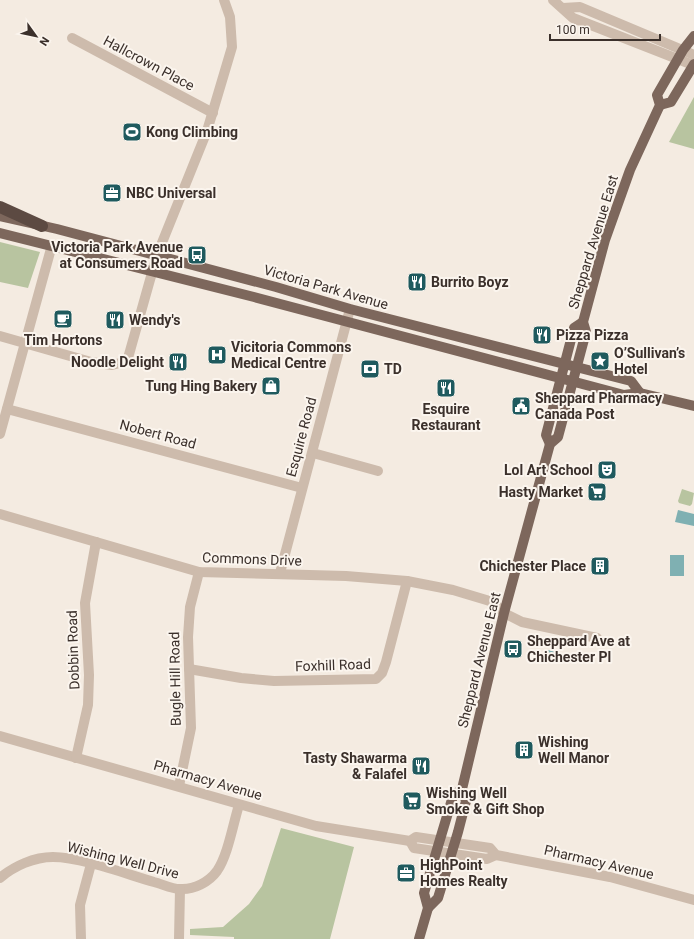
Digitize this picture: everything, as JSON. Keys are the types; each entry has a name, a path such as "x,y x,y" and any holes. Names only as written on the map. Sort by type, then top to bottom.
{"highway":[{"path":"0,207 42,226"}],"main road":[{"name":"Sheppard Avenue East","path":"550,444 546,435 564,364 574,328 582,322 607,233 630,170 660,105 657,95 683,50 694,36"},
{"path":"660,105 671,102 694,61"},
{"name":"Victoria Park Avenue","path":"0,216 157,255 276,287 350,309 631,381 640,393"},
{"name":"Victoria Park Avenue","path":"0,233 254,297 624,395 640,393 694,406"},
{"name":"Sheppard Avenue East","path":"419,939 428,908 438,898 466,801 462,789 504,613 550,444 558,437 586,332 582,322"},
{"name":"Sheppard Avenue East","path":"428,908 424,893 452,796 462,789"}],"street":[{"path":"0,336 91,362 112,365 124,362 128,358 157,255 213,113 232,46 230,17 224,0"},
{"path":"553,0 573,18 639,43 677,60 694,61"},
{"path":"563,8 580,7 644,32 683,50 694,61"},
{"name":"Hallcrown Place","path":"72,38 213,113"},
{"path":"0,434 52,245"},
{"name":"Esquire Road","path":"280,574 350,309"},
{"name":"Nobert Road","path":"7,408 302,488"},
{"path":"313,453 378,471"},
{"name":"Commons Drive","path":"0,514 199,572 346,576 408,581 453,590 486,599 493,602 504,613"},
{"name":"Dobbin Road","path":"76,758 88,705 89,675 85,603 96,542"},
{"name":"Bugle Hill Road","path":"179,786 191,728 188,637 190,607 199,572"},
{"name":"Foxhill Road","path":"189,669 241,678 274,681 376,679 382,673 386,662 408,581"},
{"path":"504,613 522,622 597,638"},
{"name":"Pharmacy Avenue","path":"0,736 316,826 410,841 416,836 490,848 496,855 610,877 694,900"},
{"name":"Wishing Well Drive","path":"1,874 20,865 53,857 73,859 180,889 199,885 209,880 217,871 223,859 239,805"},
{"name":"Pharmacy Avenue","path":"410,841 414,848 437,852 487,860 496,855"},
{"path":"81,939 80,905 91,864"},
{"path":"179,939 180,889"}],"green space":[{"path":"694,97 694,149 669,142"},
{"path":"0,242 40,252 28,288 0,282"},
{"path":"682,489 694,493 692,504 690,506 679,503 678,501"},
{"path":"281,828 354,847 330,939 234,939 234,937 190,935 190,929 223,927 249,904 262,886"}],"water":[{"path":"678,510 694,514 694,526 675,522"},
{"path":"670,555 684,555 684,576 670,576"},
{"path":"548,650 563,654 561,662 546,657"}],"place":[{"name":"Kong Climbing","path":"132,132"},
{"name":"NBC Universal","path":"112,193"},
{"name":"Victoria Park Avenue at Consumers Road","path":"197,255"},
{"name":"Burrito Boyz","path":"417,282"},
{"name":"Tim Hortons","path":"63,319"},
{"name":"Wendy's","path":"115,320"},
{"name":"Pizza Pizza","path":"542,335"},
{"name":"Vicitoria Commons Medical Centre","path":"217,355"},
{"name":"O’Sullivan’s Hotel","path":"600,361"},
{"name":"Noodle Delight","path":"178,362"},
{"name":"TD","path":"370,369"},
{"name":"Tung Hing Bakery","path":"271,386"},
{"name":"Esquire Restaurant","path":"446,388"},
{"name":"Sheppard Pharmacy Canada Post","path":"521,406"},
{"name":"Lol Art School","path":"607,470"},
{"name":"Hasty Market","path":"597,492"},
{"name":"Chichester Place","path":"600,566"},
{"name":"Sheppard Ave at Chichester Pl","path":"513,649"},
{"name":"Wishing Well Manor","path":"524,750"},
{"name":"Tasty Shawarma & Falafel","path":"421,766"},
{"name":"Wishing Well Smoke & Gift Shop","path":"412,801"},
{"name":"HighPoint Homes Realty","path":"406,873"}]}
